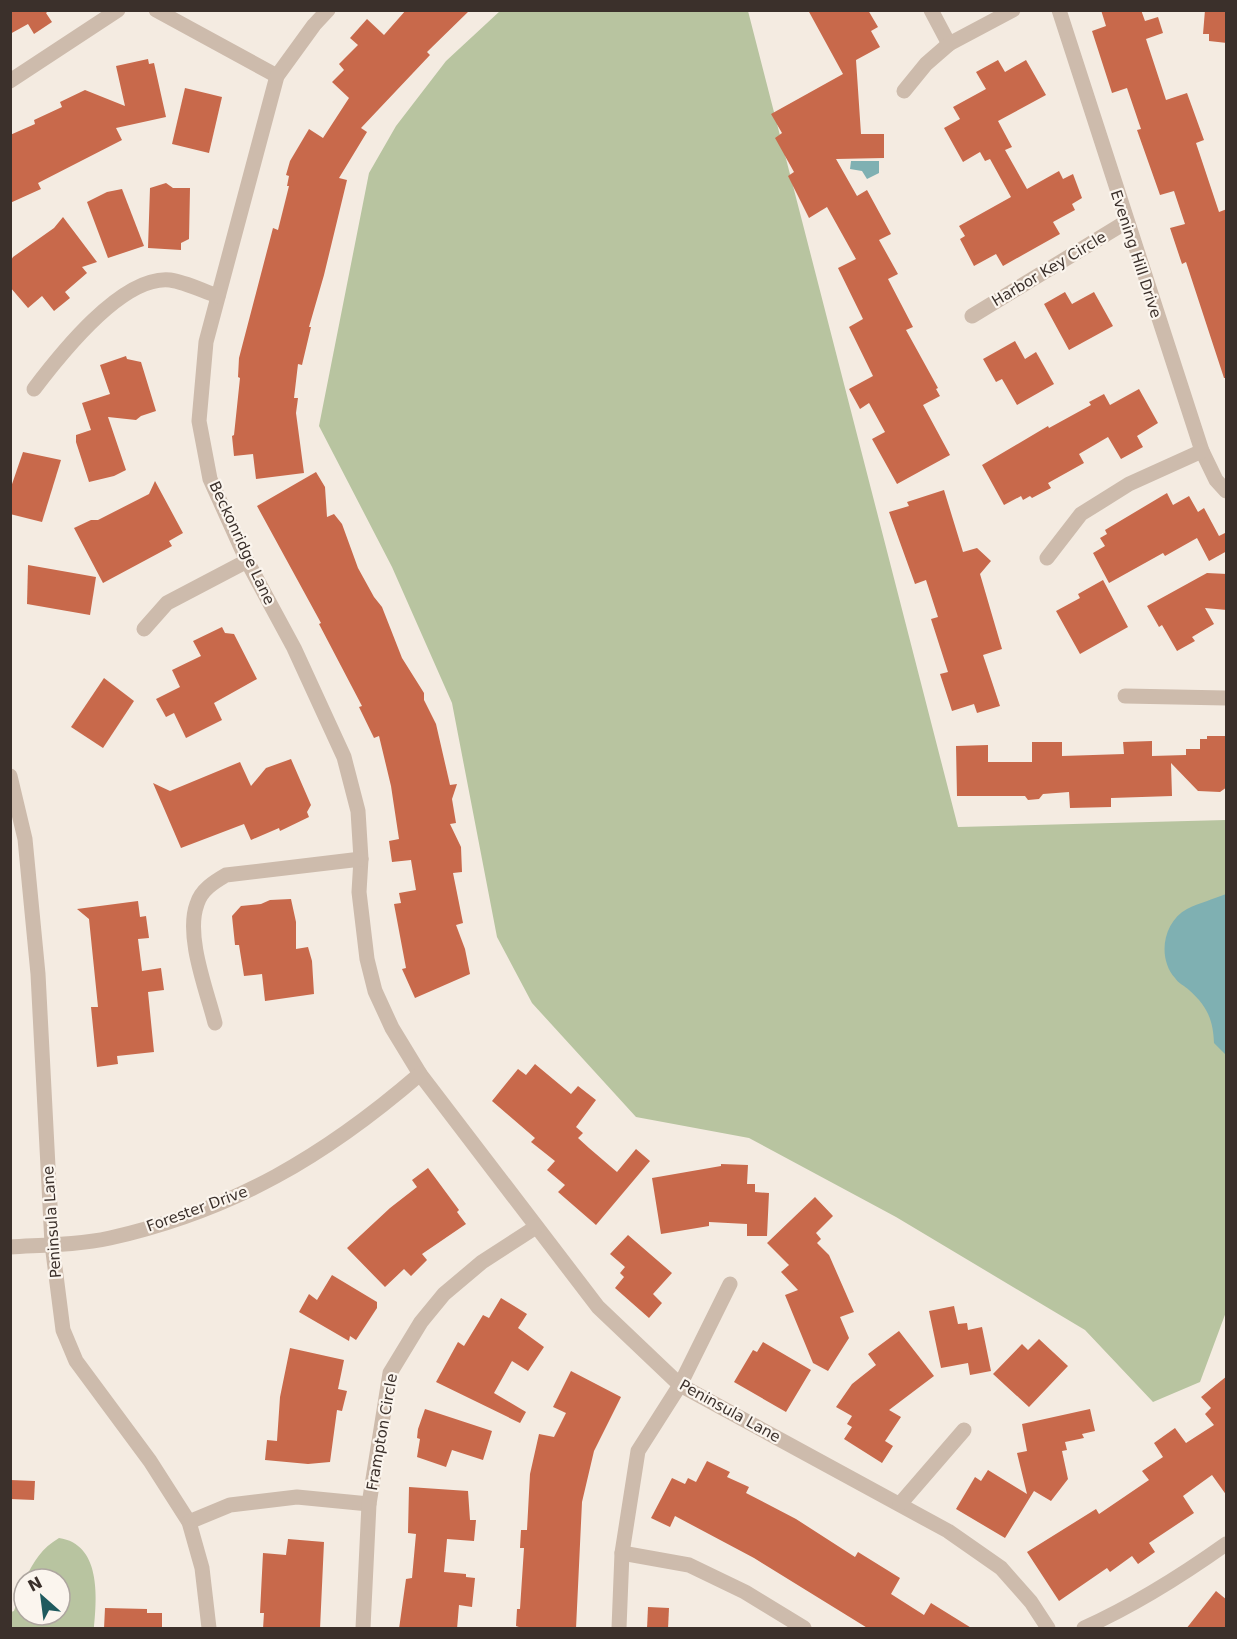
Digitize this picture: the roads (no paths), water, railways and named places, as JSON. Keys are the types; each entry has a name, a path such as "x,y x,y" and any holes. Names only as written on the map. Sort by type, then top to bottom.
{"street":[{"path":"10,81 118,10"},
{"path":"156,10 277,76"},
{"name":"Beckonridge Lane","path":"328,10 314,25 277,76 206,342 200,421 210,479 247,561 294,648 344,757 358,811 361,859 359,892 367,959 372,980 393,1028 420,1074"},
{"path":"931,10 949,44"},
{"path":"904,91 926,64 949,44 1013,10"},
{"name":"Evening Hill Drive","path":"1059,10 1202,451 1216,480 1227,491"},
{"name":"Harbor Key Circle","path":"972,316 1126,222"},
{"path":"34,389 71,340 128,293 145,285 168,280 218,296"},
{"path":"1047,558 1082,514 1129,484 1202,451"},
{"path":"144,628 167,603 247,561"},
{"path":"1125,696 1227,698"},
{"name":"Peninsula Lane","path":"10,777 25,839 38,974 52,1244 63,1330 76,1361 150,1461 189,1522 202,1568 209,1629"},
{"path":"215,1023 195,946 194,925 197,903 208,886 226,875 361,859"},
{"name":"Peninsula Lane","path":"420,1074 598,1307 680,1385 948,1531 1001,1568 1031,1602 1048,1629"},
{"name":"Forester Drive","path":"10,1247 108,1239 170,1222 236,1198 306,1161 371,1116 420,1074"},
{"name":"Frampton Circle","path":"363,1629 369,1504 390,1373 415,1330 444,1294 482,1262 536,1227"},
{"path":"619,1629 622,1553 638,1451 680,1385 730,1284"},
{"path":"900,1504 964,1430"},
{"path":"189,1522 230,1505 297,1497 369,1504"},
{"path":"1084,1629 1126,1609 1180,1577 1227,1544"},
{"path":"622,1553 689,1565 745,1592 804,1629"}],"water":[{"path":"851,161 879,161 879,173 867,179 862,171 850,169"},
{"path":"1226,894 1226,1055 1214,1043 1212,1027 1205,1007 1169,970 1165,941 1172,922 1179,915 1187,909"}]}
